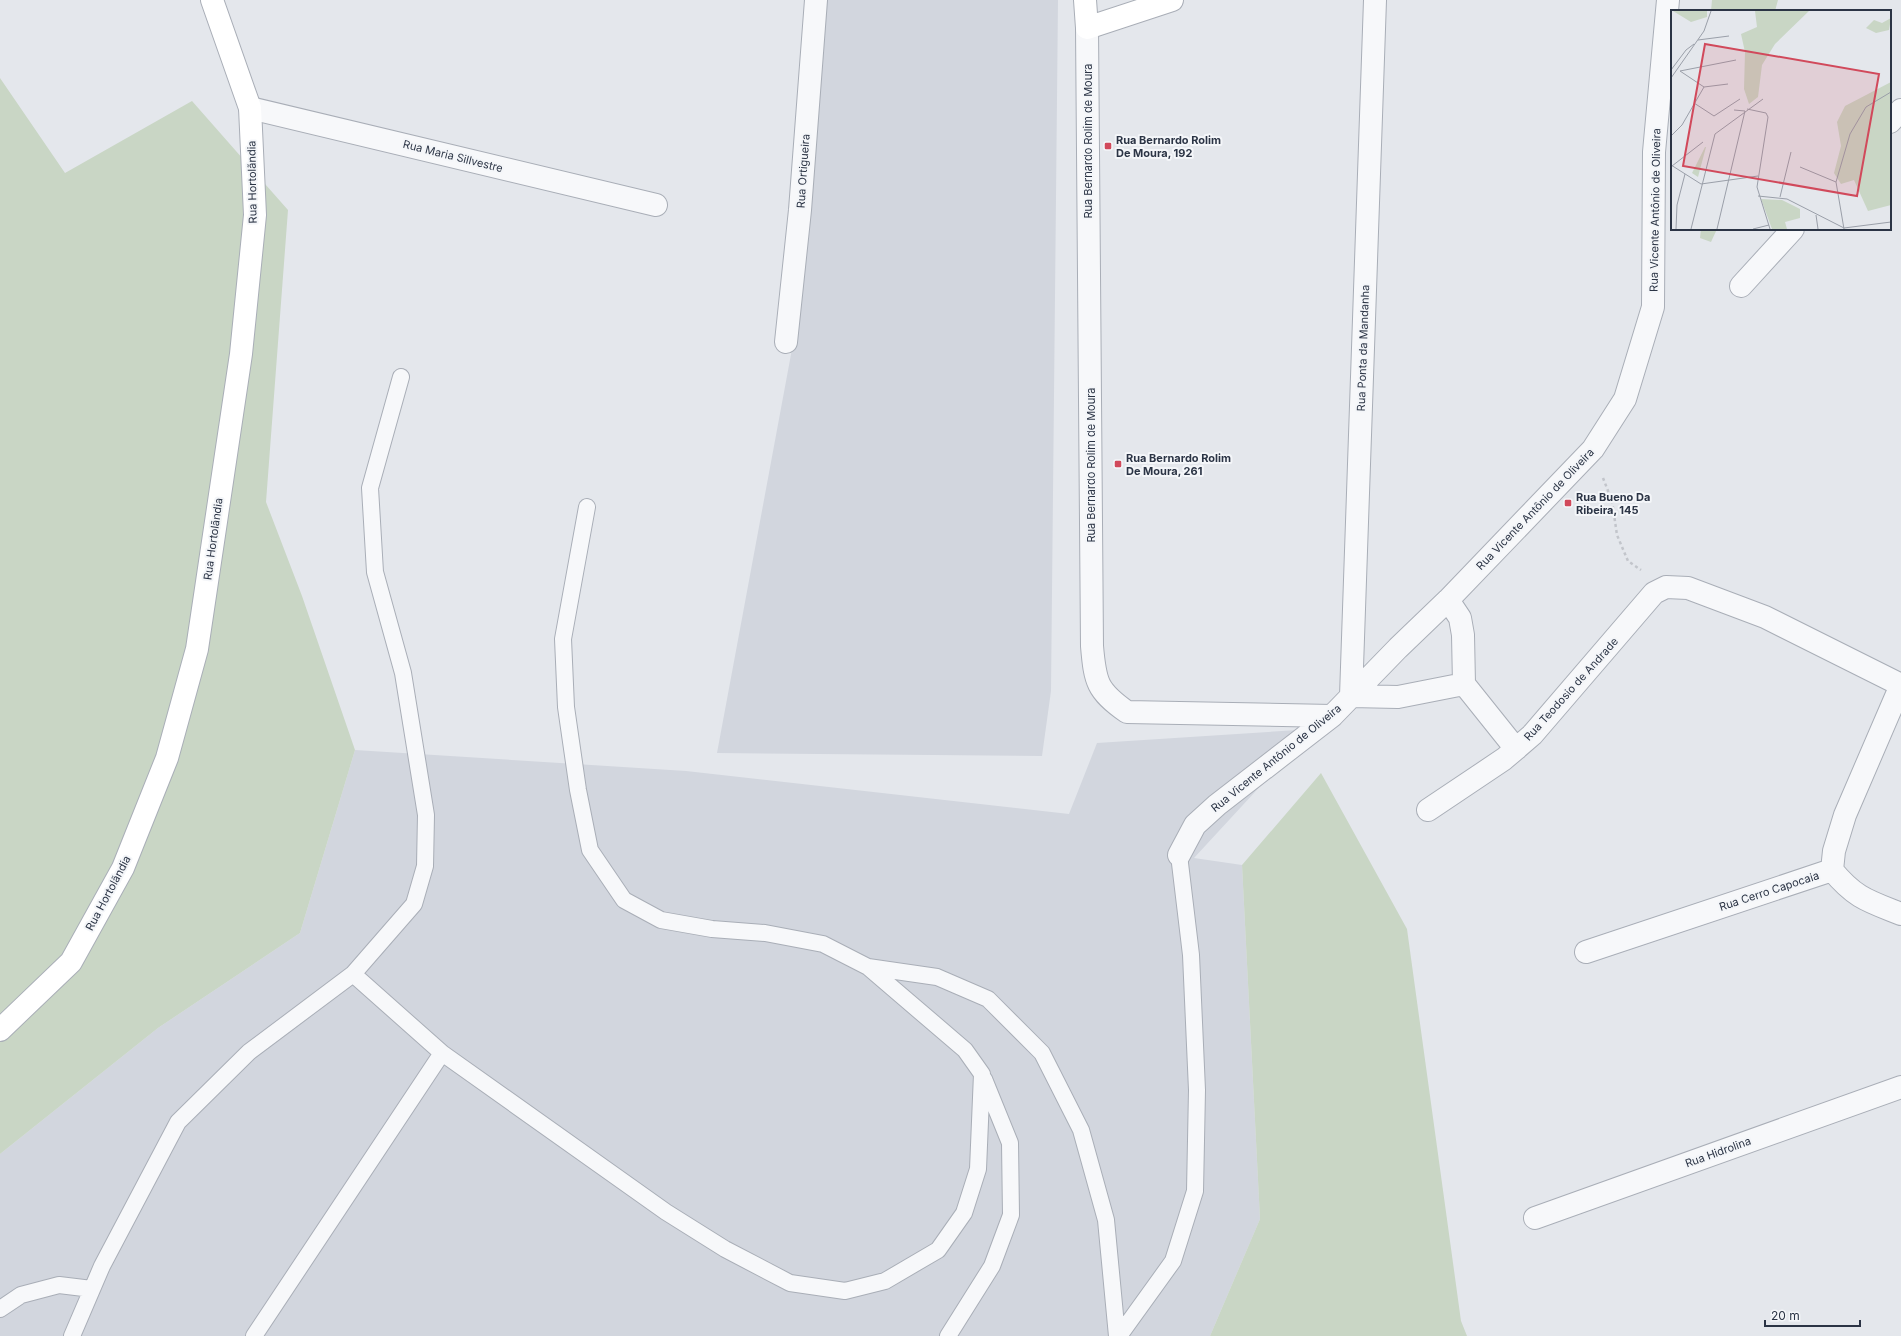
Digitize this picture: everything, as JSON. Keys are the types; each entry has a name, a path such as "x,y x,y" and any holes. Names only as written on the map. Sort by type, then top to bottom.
{"street":[{"name":"Rua Hortolãndia","path":"0,1030 71,962 123,868 167,758 197,649 241,354 255,215 250,108 212,0"},
{"name":"Rua Ortigueira","path":"786,342 800,210 816,0"},
{"name":"Rua Bernardo Rolim de Moura","path":"1085,0 1087,28 1092,646 1095,675 1107,698 1127,712 1332,716"},
{"path":"1087,28 1172,0"},
{"name":"Rua Ponta da Mandanha","path":"1351,696 1375,0"},
{"name":"Rua Vicente Antônio de Oliveira","path":"1178,855 1195,825 1217,805 1332,716 1448,600 1593,449 1625,399 1653,307 1654,152 1668,0"},
{"name":"Rua Maria Sillvestre","path":"250,108 656,205"},
{"path":"1891,121 1901,110"},
{"path":"1741,286 1792,230"},
{"path":"1666,587 1688,588 1765,618 1901,685"},
{"name":"Rua Teodosio de Andrade","path":"1428,810 1504,759 1532,735 1582,679 1654,593 1666,587"},
{"path":"1448,600 1460,618 1463,635 1464,684 1516,749"},
{"path":"1351,696 1398,697 1464,684"},
{"name":"Rua Cerro Capocaia","path":"1586,952 1832,870 1834,851 1845,815 1901,685"},
{"path":"1832,870 1845,886 1860,897 1901,914"},
{"name":"Rua Hidrolina","path":"1535,1218 1901,1087"}],"lane":[{"path":"72,1336 102,1266 178,1122 249,1052 353,974 414,904 425,866 426,815 403,673 376,572 370,488 401,377"},
{"path":"587,507 563,639 566,707 578,790 590,850 624,900 661,920 712,929 765,934 823,944 868,967 965,1050 982,1074 1010,1143 1011,1215 992,1266 948,1336"},
{"path":"1118,1336 1173,1260 1194,1191 1197,1090 1191,955 1178,855"},
{"path":"868,967 937,977 988,999 1042,1053 1081,1130 1106,1220 1118,1336"},
{"path":"353,974 442,1053 666,1212 725,1249 790,1283 845,1291 885,1281 938,1250 964,1213 978,1169 982,1074"},
{"path":"254,1336 442,1053"},
{"path":"0,1309 21,1294 59,1285 92,1289"}],"path":[{"path":"1593,449 1612,501 1616,535 1628,561 1666,587"}],"shaded area":[{"path":"827,0 1058,0 1051,691 1042,756 717,753 792,349"},
{"path":"1313,729 1194,858 1242,865 1260,1219 1210,1336 0,1336 0,1154 158,1028 300,933 355,750 686,771 1069,814 1097,743"}],"green space":[{"path":"1712,0 1778,0 1775,10 1711,10"},
{"path":"0,78 65,173 192,101 288,210 266,502 302,596 355,750 300,933 158,1028 0,1154"},
{"path":"1701,230 1717,230 1711,242 1700,238"},
{"path":"1321,773 1407,929 1461,1321 1467,1336 1210,1336 1260,1219 1242,865"}],"place":[{"name":"Rua Bernardo Rolim De Moura, 192","path":"1108,146"},
{"name":"Rua Bernardo Rolim De Moura, 261","path":"1118,464"},
{"name":"Rua Bueno Da Ribeira, 145","path":"1568,503"}]}
